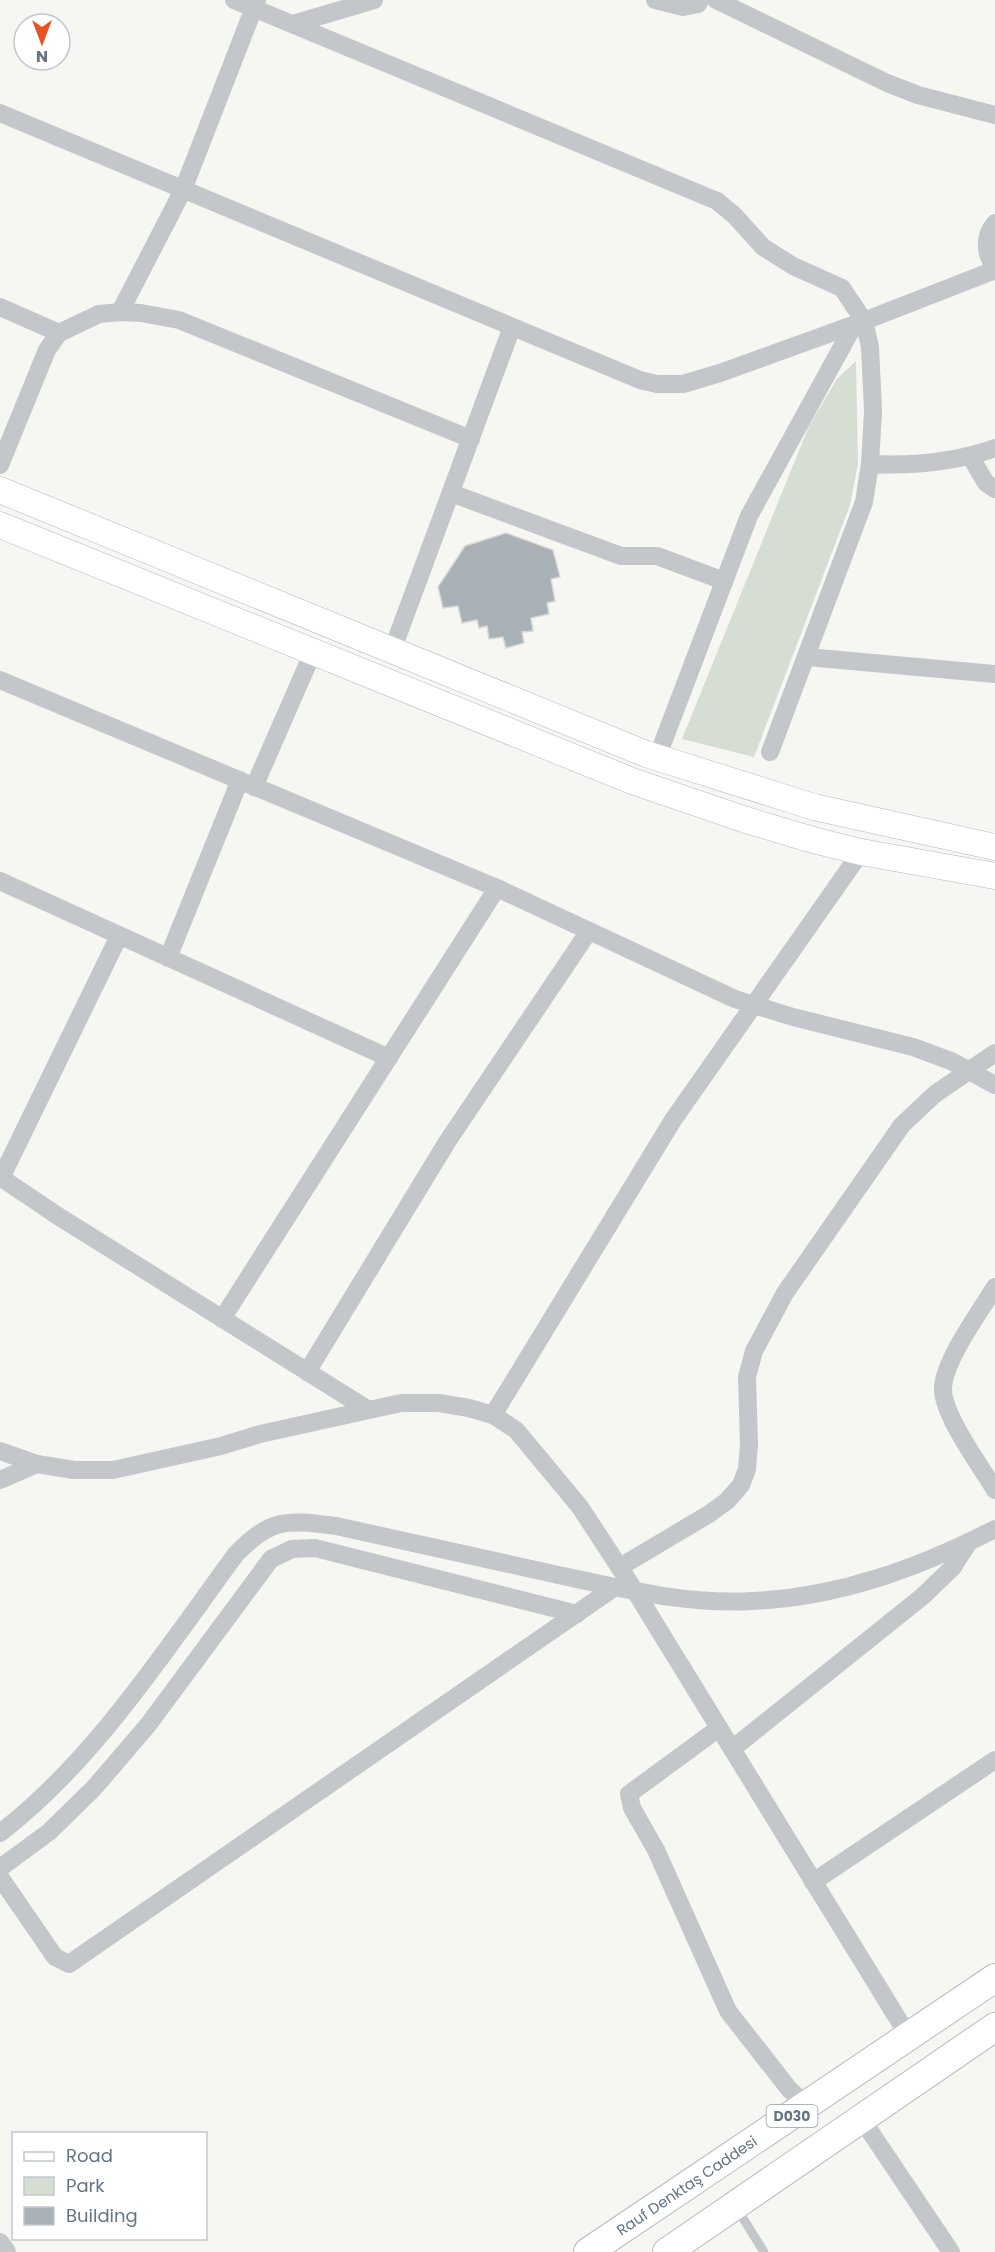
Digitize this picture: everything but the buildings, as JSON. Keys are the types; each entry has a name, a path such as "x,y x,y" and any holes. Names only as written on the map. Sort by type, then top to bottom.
{"main road":[{"path":"0,489 657,758 814,807 995,847"},
{"path":"0,525 632,781 746,820 861,852 995,876"},
{"name":"Rauf Denktaş Caddesi","path":"588,2252 995,1978"},
{"path":"667,2252 995,2027"}],"street":[{"path":"234,0 255,4 293,24 717,201 734,215 764,247 793,266 842,288 870,347 873,411 870,464 864,502 855,529 770,752"},
{"path":"293,24 374,0"},
{"path":"656,0 683,7 698,4 700,0"},
{"path":"716,0 887,83 918,95 995,115"},
{"path":"120,312 183,190 255,4"},
{"path":"0,113 640,380 657,384 683,384 859,323 995,269 986,250 986,239 995,223"},
{"path":"0,307 59,333"},
{"path":"0,465 47,350 59,333 99,314 120,312 141,313 179,320 471,439"},
{"path":"657,758 749,516 859,323"},
{"path":"392,651 512,327"},
{"path":"870,464 914,465 970,456 995,448"},
{"path":"970,456 986,483 995,489"},
{"path":"451,493 621,556 657,556 724,580"},
{"path":"168,958 247,784 313,652"},
{"path":"807,657 995,674"},
{"path":"0,680 497,888 735,999 793,1017 913,1047 951,1061 995,1085"},
{"path":"493,1415 673,1120 861,852"},
{"path":"0,880 389,1058"},
{"path":"222,1319 497,888"},
{"path":"307,1372 447,1142 590,931"},
{"path":"119,936 1,1178 366,1409"},
{"path":"620,1568 709,1514 727,1501 741,1485 747,1469 747,1377 754,1351 784,1293 902,1125 935,1094 995,1053"},
{"path":"995,1287 949,1364 943,1390 951,1417 995,1490"},
{"path":"0,1451 37,1464 74,1470 113,1470 221,1446 260,1434 366,1409 401,1403 439,1403 469,1407 493,1415 516,1430 580,1507 635,1591 909,2037"},
{"path":"0,1480 37,1464"},
{"path":"0,1833 44,1794 106,1728 236,1554 254,1535 277,1523 299,1521 336,1526 671,1598 751,1602 808,1596 882,1578 946,1554 995,1529"},
{"path":"732,1749 922,1596 953,1567 969,1542"},
{"path":"0,1868 49,1832 94,1788 148,1725 271,1559 292,1549 315,1548 576,1614"},
{"path":"0,1877 55,1957 69,1964 615,1587"},
{"path":"719,1728 629,1794 632,1808 656,1850 728,2011 789,2089 807,2106"},
{"path":"813,1882 995,1760"},
{"path":"861,2118 951,2252"},
{"path":"0,2242 7,2252"}],"lane":[{"path":"734,2205 764,2252"}],"green space":[{"path":"856,361 858,464 850,505 754,757 682,739 809,426 837,379"}]}
